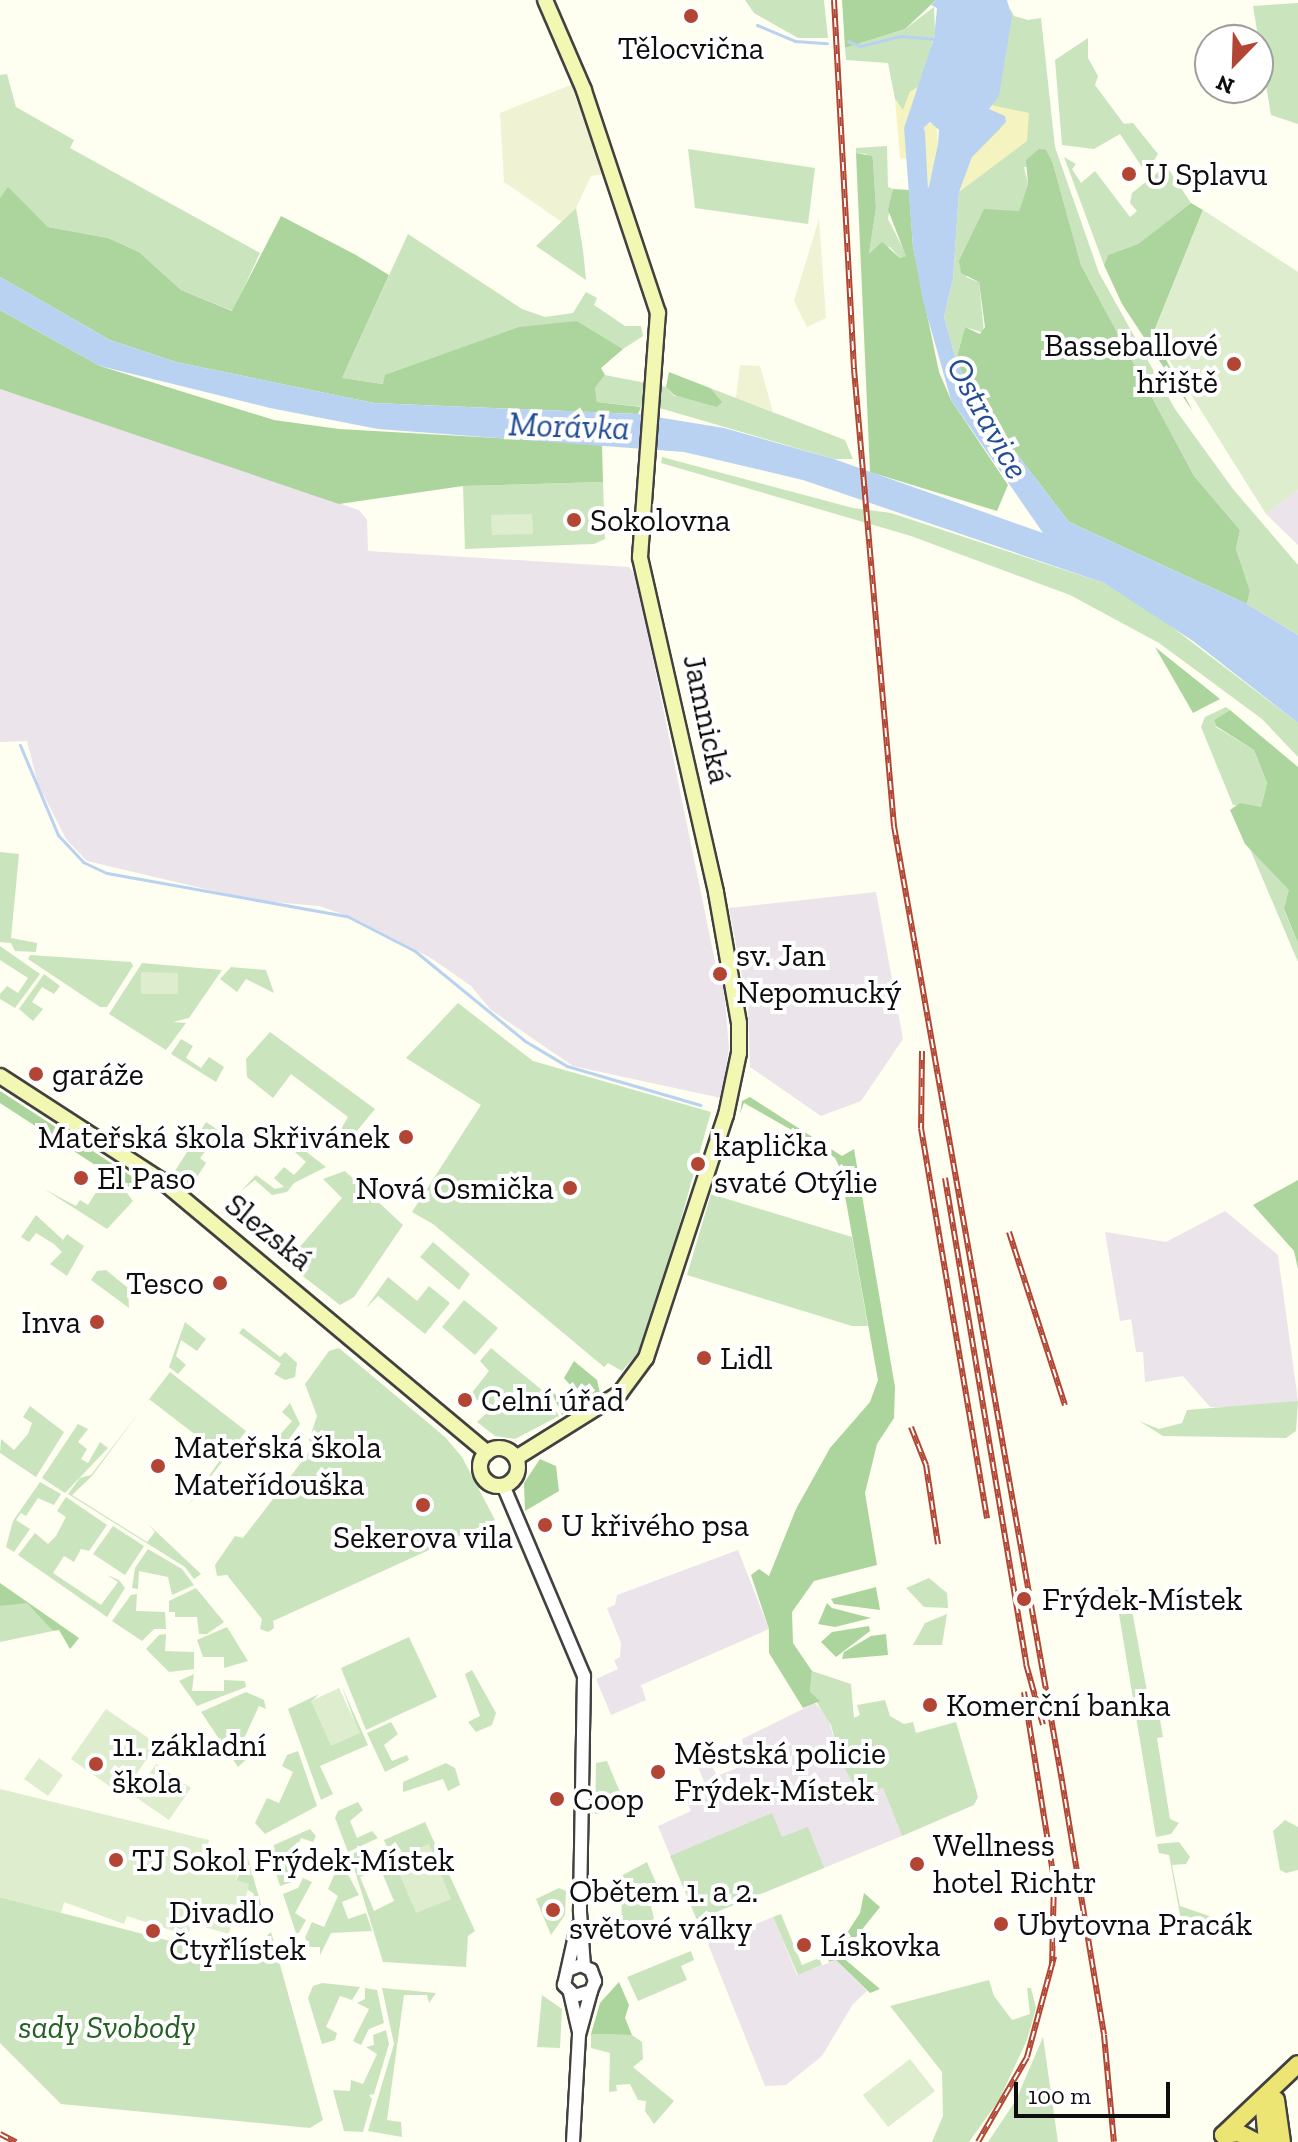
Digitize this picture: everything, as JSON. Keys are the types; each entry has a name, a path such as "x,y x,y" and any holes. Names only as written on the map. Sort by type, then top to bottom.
{"main road":[{"name":"Jamnická","path":"516,1458 620,1393 646,1358 736,1077 739,1023 659,622 640,557 642,478 660,335 653,293 584,90 545,0"},
{"name":"Slezská","path":"0,1076 161,1180 487,1453"},
{"path":"503,1449 516,1458 516,1475 503,1485 484,1478 481,1467 487,1453 503,1449"},
{"path":"1267,2142 1262,2116 1278,2078 1298,2064"},
{"path":"1223,2135 1298,2074"},
{"path":"1269,2099 1281,2134"},
{"path":"1223,2135 1262,2116"},
{"path":"1244,2118 1262,2116 1281,2134"},
{"path":"1223,2135 1239,2133 1257,2142"}],"street":[{"path":"503,1485 584,1676 580,1912 584,1966 594,1975 579,2035 573,2142"},
{"path":"579,2035 564,1979 580,1912"},
{"path":"568,1970 584,1966"},
{"path":"570,1993 580,1996 591,1991"}],"shaded area":[{"path":"842,0 936,0 905,29 845,48"},
{"path":"573,84 607,174 591,176 576,208 562,222 504,182 500,113"},
{"path":"1039,149 1046,150 1053,164 1081,265 1194,476 1240,530 1236,549 1250,591 1247,604 1069,522 976,401 956,360 965,327 980,334 985,327 979,282 961,273 959,261 984,209 1019,211 1028,184 1026,160"},
{"path":"856,153 872,156 873,162 876,208 869,254 882,242 900,258 906,256 888,210 893,189 909,190 913,247 939,372 951,400 1008,485 997,511 870,472"},
{"path":"8,187 48,227 108,238 139,252 181,290 232,311 281,216 356,255 389,275 342,378 383,384 385,375 519,327 577,321 623,349 601,368 605,375 595,388 597,402 641,407 638,414 374,403 176,362 110,340 0,277 0,198"},
{"path":"1191,203 1203,210 1153,334 1193,412 1122,304 1104,265 1108,255 1138,244"},
{"name":"Basseballové hřiště","path":"1203,210 1298,272 1298,490 1266,514 1153,334"},
{"path":"819,219 826,318 807,327 794,301"},
{"path":"0,310 100,366 274,420 339,429 602,444 603,482 463,486 339,504 0,389"},
{"path":"740,365 760,366 773,412 736,398"},
{"path":"669,372 710,388 722,402 717,407 674,395 666,387"},
{"path":"0,389 359,510 367,520 368,551 629,567 636,576 718,976 723,978 729,1048 721,1098 573,1066 491,1010 471,986 431,958 354,918 319,906 252,900 87,861 66,839 38,784 27,741 0,742"},
{"path":"1298,490 1298,545 1266,514"},
{"path":"532,514 533,534 492,535 491,515"},
{"path":"1155,647 1220,699 1193,713"},
{"path":"1230,710 1298,767 1298,943 1284,909 1289,890 1245,844 1230,810 1240,803 1261,807 1267,783 1254,750 1216,726 1214,720"},
{"path":"876,892 903,1039 861,1101 821,1116 750,1067 748,1007 729,908"},
{"path":"141,972 178,973 178,994 141,994"},
{"path":"0,1091 139,1181 140,1189 135,1191 0,1103"},
{"path":"750,1097 842,1156 854,1149 895,1387 894,1418 877,1444 865,1493 877,1565 814,1581 792,1612 793,1643 812,1671 810,1692 820,1701 803,1708 769,1653 769,1629 751,1575 759,1569 769,1576 796,1509 830,1448 870,1402 878,1380 840,1168 835,1158 811,1141 744,1103 740,1114 742,1101"},
{"path":"1298,1180 1298,1269 1294,1251 1253,1205"},
{"path":"1225,1211 1278,1255 1298,1401 1264,1408 1210,1407 1183,1376 1145,1382 1143,1352 1136,1352 1131,1319 1120,1321 1105,1232 1166,1242"},
{"path":"574,1361 597,1380 600,1393 562,1415 551,1391 560,1399 571,1386 564,1378"},
{"path":"540,1459 556,1466 559,1491 525,1511 524,1483"},
{"path":"738,1550 769,1629 641,1685 646,1700 611,1715 596,1679 618,1669 614,1660 620,1657 621,1643 607,1608 615,1605 617,1595"},
{"path":"0,1583 79,1638 70,1649 59,1630 53,1631 27,1603 0,1606"},
{"path":"876,1587 880,1610 834,1604 831,1599"},
{"path":"827,1603 832,1608 871,1618 835,1627 818,1624"},
{"path":"869,1626 870,1631 836,1657 821,1642 832,1632"},
{"path":"886,1634 888,1655 842,1659 844,1652 871,1636"},
{"path":"339,1688 360,1733 331,1746 311,1701"},
{"path":"815,1703 828,1718 841,1762 860,1794 883,1788 902,1836 697,1920 658,1826 691,1811 683,1790 704,1781 698,1767 710,1762 717,1776 747,1764 742,1739"},
{"path":"106,1709 157,1744 122,1795 71,1759"},
{"path":"39,1758 63,1775 48,1796 24,1779"},
{"path":"156,1764 191,1788 169,1820 134,1796"},
{"name":"TJ Sokol Frýdek-Místek","path":"0,1789 209,1840 206,1853 240,1862 236,1880 249,1884 244,1906 230,1904 229,1909 241,1913 238,1925 231,1924 229,1934 191,1923 189,1933 183,1934 127,1916 124,1924 64,1902 61,1913 0,1897"},
{"path":"429,1844 451,1899 416,1913 393,1859"},
{"path":"864,1893 880,1907 841,1956 880,1989 870,1993 836,1960 828,1962 860,1913"},
{"path":"773,1917 797,1975 836,1960 867,1991 853,2004 822,2056 786,2085 765,2086 708,1944"},
{"path":"619,1982 629,2005 625,2018 632,2035 591,2034 600,2003"},
{"path":"910,2059 935,2091 888,2127 863,2095"}],"green space":[{"path":"745,0 824,0 828,38 798,38 754,13"},
{"path":"1298,3 1298,124 1271,115 1269,104 1274,104 1274,24 1256,24 1253,6"},
{"path":"934,7 935,32 921,85 910,92 903,111 895,99 888,63 846,60 845,48 905,29"},
{"path":"1010,8 1014,16 1028,20 1041,18 1055,147 1099,273 1175,409 1233,489 1298,565 1298,635 1247,604 1250,591 1236,549 1240,530 1194,476 1081,265 1053,164 1024,167 1028,184 1019,212 966,277 979,282 984,333 965,327 956,360 944,317 953,279 959,192 995,98"},
{"path":"1088,38 1088,58 1098,76 1095,85 1124,124 1133,123 1158,154 1146,173 1120,134 1094,149 1062,145 1055,60"},
{"path":"7,74 16,107 74,140 70,148 260,253 233,311 181,290 139,252 108,238 48,227 8,188 0,198 0,75"},
{"path":"887,146 888,187 893,189 888,219 907,256 900,258 890,247 869,254 876,208 873,162 866,154 856,153 856,148"},
{"path":"688,149 815,168 808,224 695,208"},
{"path":"1064,157 1076,164 1072,169 1081,183 1095,171 1130,217 1137,211 1130,203 1132,193 1162,169 1169,170 1191,203 1138,244 1108,255 1104,265"},
{"path":"576,208 583,250 586,280 536,246"},
{"path":"408,234 522,309 545,317 573,313 586,292 597,298 594,305 625,326 641,326 643,336 623,349 577,321 384,384 342,378"},
{"path":"605,375 666,387 674,396 712,394 710,388 845,440 853,459 834,459 663,409 597,402 595,388"},
{"path":"662,457 853,508 891,513 1104,583 1160,618 1298,723 1298,757 1262,719 1159,643 1070,595 911,536 661,463"},
{"path":"603,482 605,539 594,544 465,549 463,486"},
{"path":"1226,707 1230,710 1214,720 1216,727 1254,750 1267,783 1261,807 1233,805 1201,727 1205,717"},
{"path":"1250,849 1290,890 1284,910 1298,943 1298,962"},
{"path":"0,852 19,854 11,938 37,943 36,952 15,951 11,943 0,942"},
{"path":"0,946 40,974 15,1008 0,999 0,994 7,986 18,993 28,978 0,960"},
{"path":"30,955 131,962 133,966 107,1007 100,1007 28,959"},
{"path":"142,963 222,970 189,1018 173,1022 186,1023 166,1050 109,1014"},
{"path":"231,967 266,970 274,993 246,979 237,992 220,979"},
{"path":"44,974 60,986 54,994 42,987 32,1002 43,1009 33,1021 19,1009"},
{"name":"Nová Osmička","path":"458,1003 533,1061 711,1112 646,1344 622,1371 608,1363 604,1367 433,1224 412,1212 481,1105 406,1058"},
{"path":"270,1032 375,1109 341,1150 334,1141 348,1117 291,1074 273,1098 247,1077 246,1059"},
{"path":"181,1039 193,1046 186,1058 201,1068 209,1057 224,1067 216,1082 171,1054"},
{"path":"206,1122 221,1132 200,1158 206,1163 190,1188 175,1171"},
{"path":"300,1147 326,1167 294,1183 287,1192 272,1195 255,1180 241,1191 256,1175 275,1189 284,1187 274,1178 284,1167 294,1175 306,1162 295,1152"},
{"path":"345,1171 403,1225 354,1297 340,1305 286,1263 342,1198 323,1179"},
{"path":"103,1181 124,1189 133,1201 107,1229 44,1189 76,1206 80,1200 88,1205"},
{"path":"711,1194 852,1237 868,1326 852,1326 687,1275"},
{"path":"36,1215 63,1240 67,1234 84,1246 67,1276 50,1264 62,1252 54,1244 36,1233 29,1242 21,1237"},
{"path":"433,1242 470,1274 459,1290 420,1257"},
{"path":"106,1270 128,1288 129,1308 91,1280 97,1271"},
{"path":"388,1277 417,1301 429,1286 450,1303 425,1334 378,1296 366,1308"},
{"path":"464,1300 498,1328 475,1355 442,1327"},
{"path":"185,1322 206,1339 197,1351 181,1340 176,1356 186,1365 178,1374 169,1367"},
{"path":"243,1328 280,1357 285,1352 297,1363 295,1377 285,1380 274,1374 281,1364 239,1333"},
{"path":"339,1348 445,1437 462,1457 495,1520 273,1621 274,1628 268,1632 260,1629 262,1619 227,1575 217,1576 215,1565 235,1536 243,1538 313,1447 309,1440 317,1416 305,1384 329,1351"},
{"path":"491,1348 543,1391 559,1416 515,1439 495,1436 477,1422 489,1411 471,1394 489,1371 480,1361"},
{"path":"170,1372 246,1431 187,1507 223,1456 149,1399"},
{"path":"1298,1401 1296,1431 1286,1438 1163,1436 1139,1421 1159,1429 1182,1423 1187,1410"},
{"path":"290,1403 300,1424 274,1460 265,1452 292,1421 282,1412"},
{"path":"30,1406 64,1432 36,1477 0,1453 1,1439 14,1450 28,1434 32,1423 23,1417"},
{"path":"141,1410 92,1476 72,1495 147,1542 155,1532 148,1524 201,1574 194,1579 185,1567 68,1494 80,1478 91,1475"},
{"path":"78,1424 88,1429 78,1442 87,1449 81,1459 88,1463 100,1442 108,1448 65,1493 42,1478"},
{"path":"40,1482 61,1494 54,1505 38,1498 26,1516 21,1513 16,1520 30,1529 14,1552 6,1547 13,1521"},
{"path":"66,1497 107,1525 89,1551 81,1549 74,1562 64,1556 53,1573 101,1605 118,1582 107,1575 119,1580 125,1588 107,1617 18,1555 35,1533 48,1544 56,1536 66,1517 57,1511"},
{"path":"113,1526 144,1546 125,1575 93,1554"},
{"path":"148,1549 182,1569 194,1585 172,1595 168,1577 139,1571 138,1589 132,1588 135,1568"},
{"path":"929,1578 947,1593 948,1608 924,1607 906,1588"},
{"path":"196,1588 224,1622 207,1634 199,1634 197,1617 175,1617 175,1612 169,1612 169,1601"},
{"path":"1128,1589 1149,1702 1158,1708 1163,1737 1157,1738 1170,1819 1179,1823 1171,1834 1156,1837 1115,1590"},
{"path":"137,1594 136,1611 165,1612 166,1629 154,1629 142,1641 112,1621 131,1595"},
{"path":"27,1602 53,1631 0,1642 0,1606"},
{"path":"947,1614 942,1645 913,1645 925,1623"},
{"path":"227,1627 248,1661 224,1668 224,1657 203,1657 197,1640"},
{"path":"166,1634 165,1651 194,1652 194,1669 169,1672 146,1649 159,1635"},
{"path":"409,1637 437,1697 366,1730 341,1668"},
{"path":"472,1670 496,1713 492,1725 476,1732 468,1722 480,1716 465,1674"},
{"path":"812,1671 851,1684 854,1718 860,1715 857,1705 885,1700 890,1716 904,1724 913,1722 916,1733 956,1722 978,1797 974,1805 902,1836 883,1788 860,1795 841,1762 831,1725 810,1692"},
{"path":"194,1674 192,1691 224,1691 224,1680 245,1681 246,1687 197,1706 179,1681"},
{"path":"342,1687 368,1745 320,1766 333,1794 321,1800 288,1709 319,1694 311,1702 359,1733"},
{"path":"246,1692 264,1700 266,1709 259,1706 241,1745 252,1754 238,1767 201,1712"},
{"path":"391,1722 398,1734 384,1745 392,1761 407,1755 409,1760 385,1772 367,1733"},
{"path":"298,1751 317,1806 265,1834 255,1823 267,1798 279,1803 293,1772 282,1766 287,1755"},
{"path":"607,1761 627,1809 595,1814 596,1763"},
{"path":"446,1763 455,1768 460,1785 448,1791 443,1779 403,1792 403,1782"},
{"path":"358,1802 363,1810 350,1821 357,1838 372,1831 378,1838 348,1852 335,1818 338,1811"},
{"path":"772,1813 782,1837 808,1827 824,1868 697,1920 670,1856"},
{"path":"1285,1820 1298,1827 1298,1870 1286,1873 1280,1870 1273,1831"},
{"path":"425,1822 475,1931 468,1936 466,1967 383,1962 350,1855 368,1847 378,1869 360,1877 374,1911 394,1901 378,1863 391,1857 384,1840"},
{"path":"310,1829 316,1836 313,1842 301,1838 287,1869 298,1875 295,1881 280,1886 271,1858 274,1845"},
{"path":"1179,1842 1190,1857 1186,1864 1172,1865 1180,1906 1218,1919 1215,1925 1183,1931 1169,1855 1159,1853 1157,1844"},
{"path":"247,1855 266,1922 249,1915 254,1894 236,1881"},
{"path":"647,1862 664,1901 651,1906 654,1919 622,1932 621,1876"},
{"path":"345,1869 359,1895 342,1902 348,1919 366,1913 372,1931 331,1933 320,1955 320,1947 310,1947 305,1938 312,1922 324,1927 338,1896 328,1889 335,1873 345,1874"},
{"path":"303,1878 312,1882 295,1913 306,1920 297,1936 283,1894 298,1888"},
{"path":"559,1888 566,1891 565,1915 551,1935 536,1899"},
{"name":"sady Svobody","path":"0,1897 197,1948 249,1952 271,1932 323,2120 310,2128 61,2104 0,2043"},
{"path":"781,1914 802,1965 819,1958 822,1965 798,1975 773,1917"},
{"path":"691,1951 694,1960 681,1966 687,1980 638,2001 627,1977"},
{"path":"989,1980 994,1996 1012,2020 1030,2014 1027,1988 1031,1988 1036,2008 1027,2040 999,2100 969,2142 932,2142 943,2116 942,2072 890,2006"},
{"path":"322,1983 360,1987 352,2000 340,1996 326,2027 337,2033 335,2040 322,2044 308,1998 313,1986"},
{"path":"365,1988 377,1990 384,2023 369,2029 361,2045 353,2041 369,2009 357,2003 365,1999"},
{"path":"382,1988 436,1993 429,2003 427,1995 404,1995 387,2120 401,2122 402,2137 368,2131 394,2044"},
{"path":"542,1995 562,2009 560,2048 537,2047"},
{"path":"386,2030 389,2044 374,2094 369,2095 372,2099 363,2132 344,2131 333,2090 350,2091 351,2080 363,2084 377,2054 366,2047 374,2045 373,2035"},
{"path":"591,2034 632,2035 642,2042 643,2059 633,2067 674,2101 654,2124 645,2111 646,2101 638,2100 630,2084 616,2085 617,2091 609,2092 610,2053 591,2048"},
{"path":"1043,2037 1058,2142 988,2142 1016,2100"}],"sand":[{"path":"921,85 904,128 907,159 900,158 895,99 903,110 910,92"},
{"path":"991,105 1029,113 1027,141 959,192 972,157 1002,127 982,133"},
{"path":"936,123 938,144 929,186 918,210 916,146 924,124"}],"water":[{"name":"Morávka","path":"936,0 1007,0 1012,17 999,96 989,109 1005,116 1006,122 972,157 959,192 953,279 944,317 956,360 976,401 1069,522 1247,604 1298,635 1298,723 1193,641 1104,583 803,480 684,452 378,429 270,408 100,366 0,310 0,277 110,340 176,362 374,403 638,414 724,428 834,459 1043,533 951,400 923,301 913,247 904,128 934,38 937,8 931,5","holes":["930,122 939,130 929,186 919,208 916,146 920,131"]}],"waterway":[{"path":"757,25 795,41 827,43"},
{"path":"848,41 860,46 901,36 936,39"},
{"name":"Ostravice","path":"916,133 921,227"},
{"path":"20,745 58,835 83,862 107,873 347,916 415,951 525,1041 567,1066 700,1105"}],"railway":[{"path":"834,0 854,369 894,826 1062,1781 1104,2035 1114,2142"},
{"path":"922,1051 921,1128 987,1518"},
{"path":"945,1178 1026,1664 1043,1725"},
{"path":"1009,1232 1065,1405"},
{"path":"911,1427 926,1465 938,1544"},
{"path":"1024,1692 1054,1879 1052,1966"},
{"path":"978,2142 1027,2057 1054,1957"},
{"path":"0,2134 16,2142"}],"place":[{"name":"Tělocvična","path":"691,16"},
{"name":"U Splavu","path":"1129,174"},
{"name":"Basseballové hřiště","path":"1234,364"},
{"name":"Sokolovna","path":"574,520"},
{"name":"sv. Jan Nepomucký","path":"720,974"},
{"name":"garáže","path":"36,1074"},
{"name":"Mateřská škola Skřivánek","path":"406,1137"},
{"name":"kaplička svaté Otýlie","path":"698,1164"},
{"name":"El Paso","path":"81,1178"},
{"name":"Nová Osmička","path":"570,1188"},
{"name":"Tesco","path":"220,1283"},
{"name":"Inva","path":"97,1322"},
{"name":"Lidl","path":"704,1358"},
{"name":"Celní úřad","path":"465,1400"},
{"name":"Mateřská škola Mateřídouška","path":"158,1466"},
{"name":"Sekerova vila","path":"423,1505"},
{"name":"U křivého psa","path":"545,1525"},
{"name":"Frýdek-Místek","path":"1024,1599"},
{"name":"Komerční banka","path":"930,1705"},
{"name":"11. základní škola","path":"96,1764"},
{"name":"Městská policie Frýdek-Místek","path":"658,1772"},
{"name":"Coop","path":"557,1799"},
{"name":"TJ Sokol Frýdek-Místek","path":"116,1860"},
{"name":"Wellness hotel Richtr","path":"917,1864"},
{"name":"Obětem 1. a 2. světové války","path":"553,1910"},
{"name":"Ubytovna Pracák","path":"1001,1924"},
{"name":"Divadlo Čtyřlístek","path":"153,1931"},
{"name":"Lískovka","path":"804,1945"}]}
